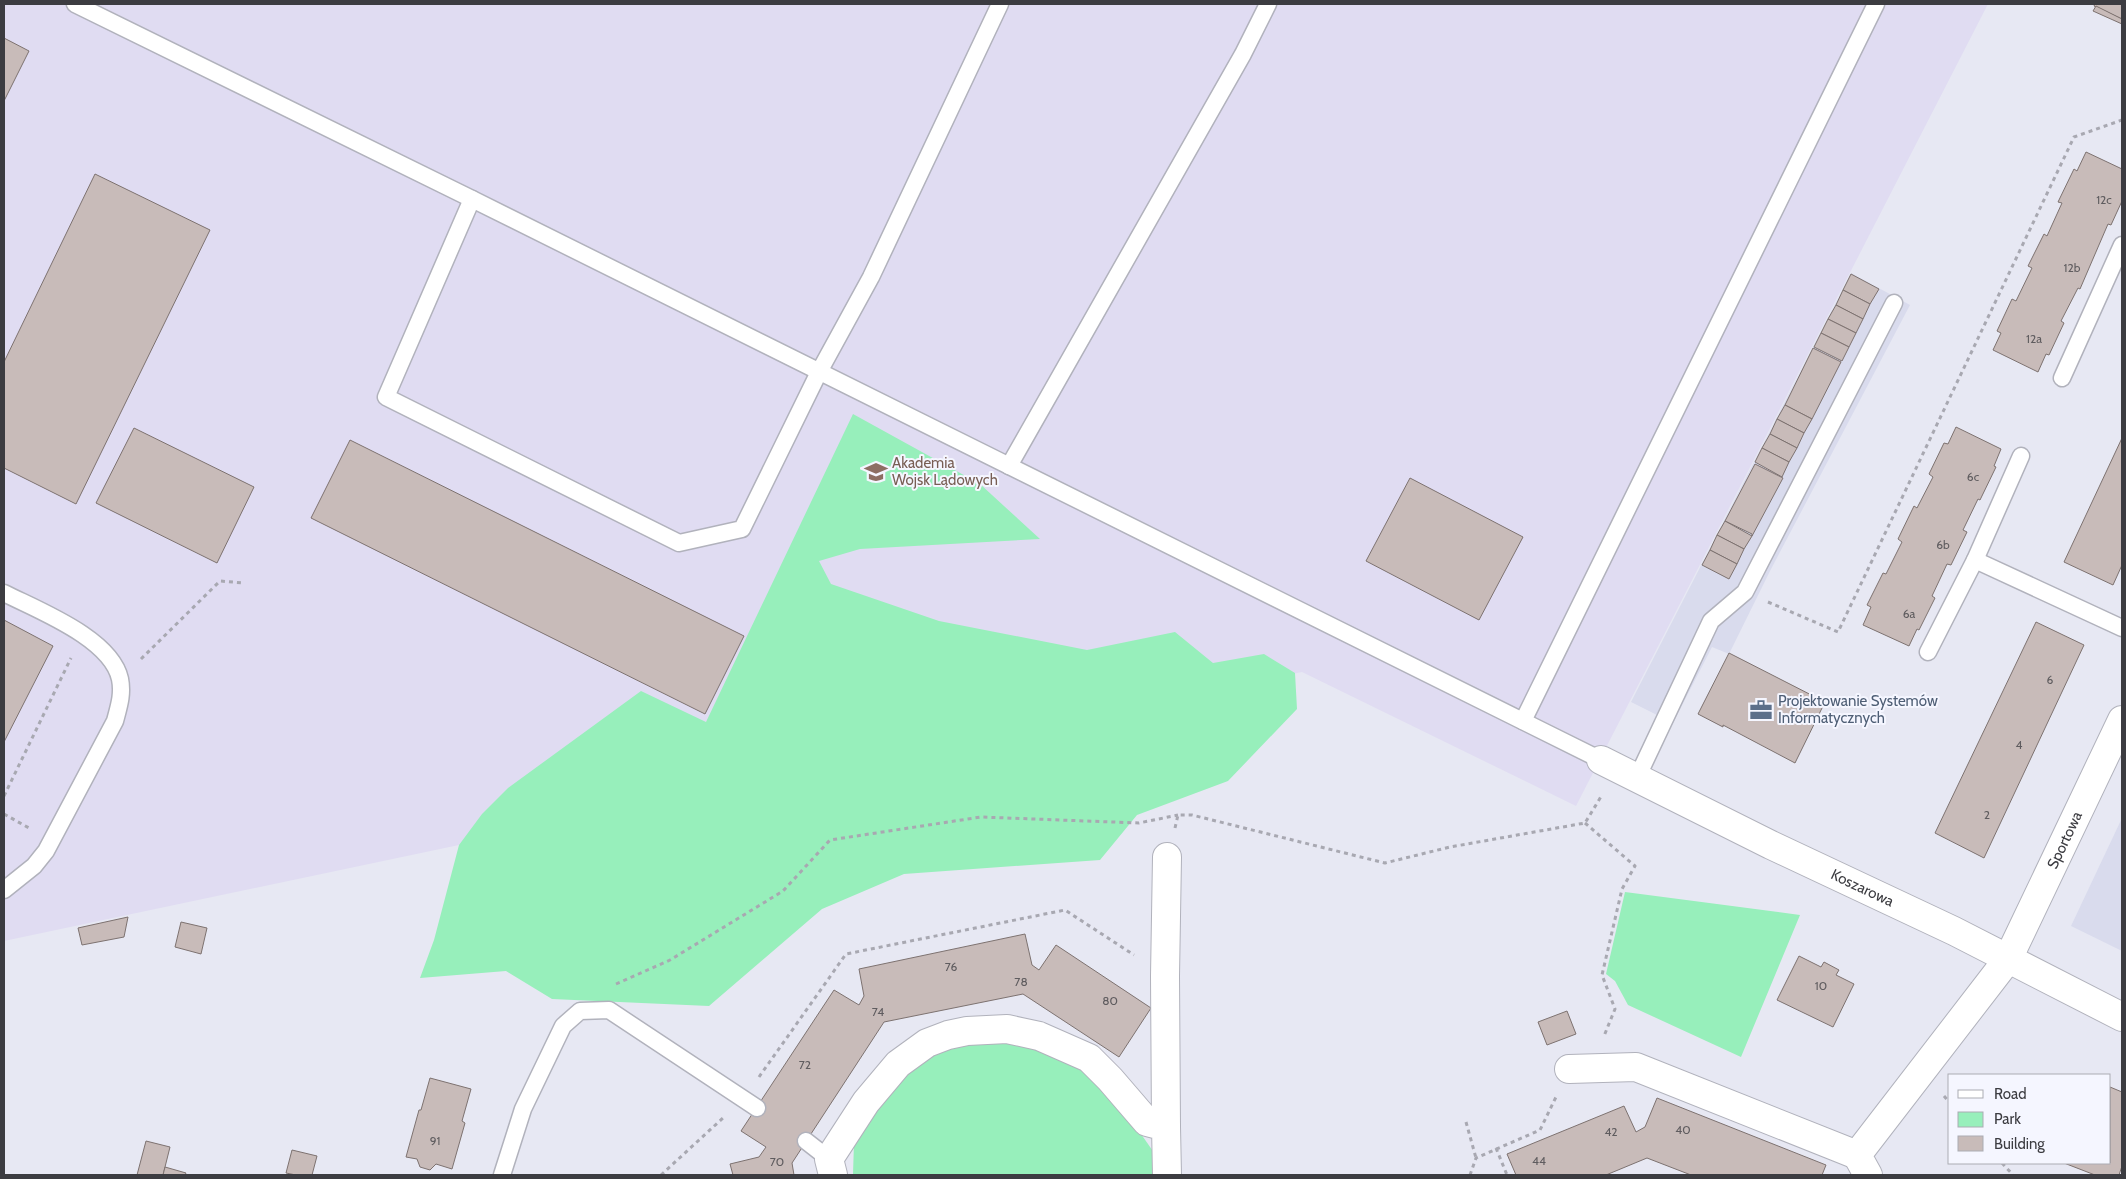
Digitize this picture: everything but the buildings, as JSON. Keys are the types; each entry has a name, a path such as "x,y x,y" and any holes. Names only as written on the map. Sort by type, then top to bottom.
{"street":[{"name":"Sportowa","path":"1863,1165 2008,959 2122,720"},
{"name":"Koszarowa","path":"1618,769 1771,845 1954,931 2122,1017"},
{"path":"1167,857 1165,976 1167,1175"},
{"path":"831,1167 866,1102 898,1064 927,1043 948,1035 967,1031 1007,1029 1038,1036 1089,1058 1110,1078 1147,1122 1166,1127"},
{"path":"1578,1069 1636,1067 1863,1165"}],"lane":[{"path":"75,4 472,199 1618,769 1711,621 1745,592 1894,303"},
{"path":"472,199 386,397 679,543 742,529 819,372 871,277 1000,4"},
{"path":"1009,466 1243,54 1268,4"},
{"path":"1523,721 1876,4"},
{"path":"2062,378 2122,245"},
{"path":"1928,652 1975,560 2021,456"},
{"path":"1975,560 2122,628"},
{"path":"4,593 71,627 95,644 109,658 120,677 121,698 115,721 46,851 34,866 4,890"},
{"path":"502,1175 523,1109 563,1026 580,1011 609,1010 751,1103"},
{"path":"806,1141 831,1167"}],"path":[{"path":"1745,592 1838,632 2074,137 2122,120"},
{"path":"115,669 141,659 220,581 244,583"},
{"path":"4,796 74,653"},
{"path":"580,1011 595,993 670,960 783,891 830,840 981,817 1140,823 1178,815 1192,815 1385,863 1450,847 1585,823 1618,769"},
{"path":"4,814 34,830"},
{"path":"1167,857 1178,815"},
{"path":"1578,1069 1615,1009 1602,975 1622,889 1635,866 1585,823"},
{"path":"661,1175 751,1103 846,954 1065,910 1165,976"},
{"path":"1466,1122 1476,1158 1470,1175"},
{"path":"1476,1158 1540,1130"},
{"path":"1496,1148 1507,1175"},
{"path":"2003,1164 2013,1175"}],"shaded area":[{"name":"Akademia Wojsk Lądowych","path":"4,4 1988,4 1576,806 1302,672 459,845 4,941"},
{"path":"1851,273 1910,305 1770,571 1729,654 1712,647 1673,723 1631,702"},
{"path":"2122,818 2122,951 2071,926"}],"green space":[{"path":"853,414 980,484 1040,539 860,549 819,561 831,584 939,621 1087,650 1175,632 1213,663 1264,654 1295,673 1297,709 1228,781 1137,815 1100,860 904,874 822,909 709,1006 552,999 506,971 420,978 434,940 459,845 482,814 508,788 641,691 706,722"},
{"path":"1625,892 1800,915 1741,1057 1628,1005 1615,981 1606,974"},
{"path":"994,1041 1037,1048 1084,1069 1124,1110 1157,1157 1159,1175 853,1175 854,1142 870,1115 906,1071 950,1046"}],"place":[{"name":"Akademia Wojsk Lądowych","path":"876,472"},
{"name":"Projektowanie Systemów Informatycznych","path":"1761,710"}]}
